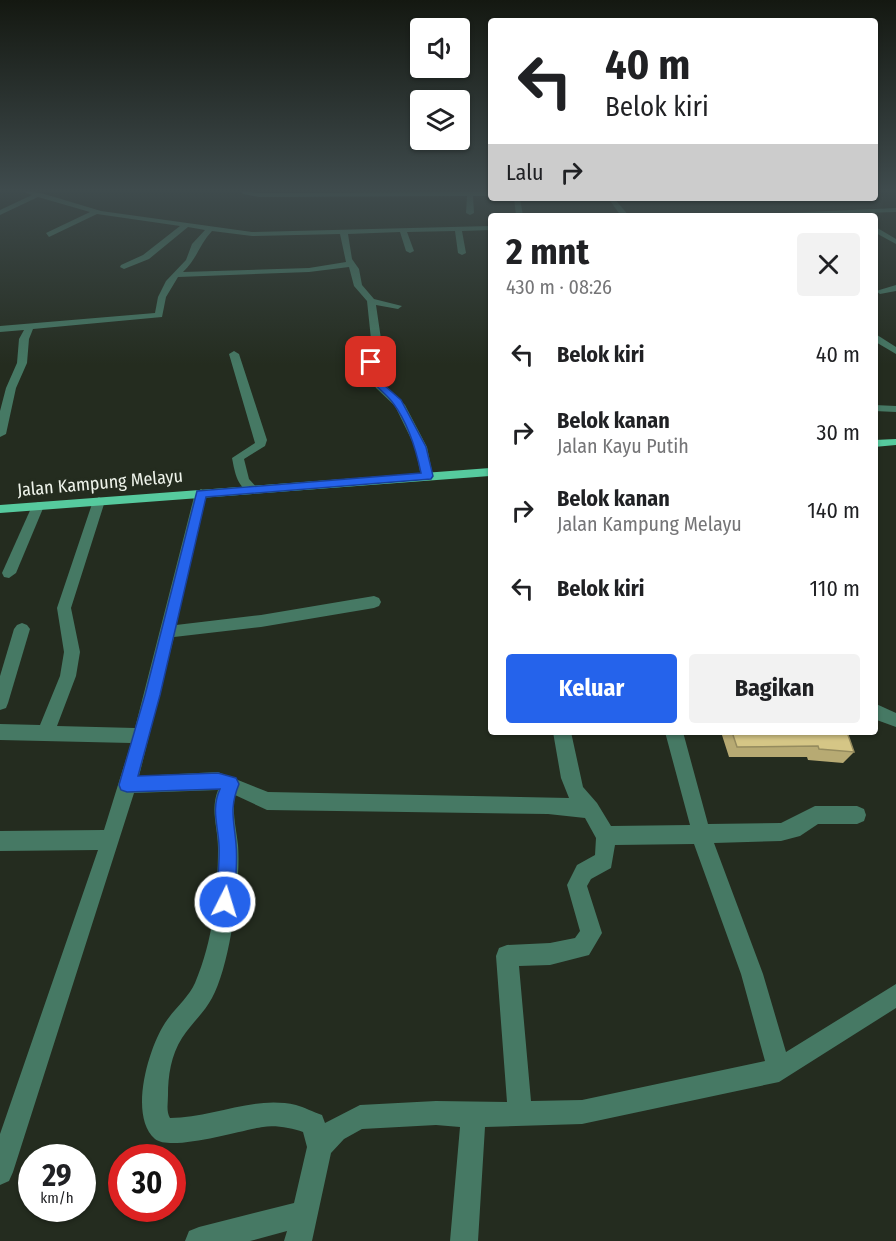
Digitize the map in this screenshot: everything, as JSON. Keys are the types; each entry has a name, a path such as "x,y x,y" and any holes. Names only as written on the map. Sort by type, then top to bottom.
{"main road":[{"path":"878,444 896,442"},
{"name":"Jalan Kampung Melayu","path":"0,509 488,472"}],"street":[{"path":"124,267 146,257 156,249"},
{"path":"0,329 159,315 162,297 176,275 190,261 194,249"},
{"path":"347,249 350,264 355,269 358,286 371,301 376,339 371,362 375,377 380,386 400,405 421,447 427,476"},
{"path":"461,249 462,253"},
{"path":"176,275 309,270 350,264"},
{"path":"880,291 896,288"},
{"path":"371,301 398,306"},
{"path":"0,434 11,388 22,363 24,339 30,326"},
{"path":"878,339 896,351"},
{"path":"234,354 261,440 261,444 238,458 243,480 250,490"},
{"path":"878,408 896,409"},
{"path":"0,1172 4,1147 111,840 142,736 201,494"},
{"path":"46,733 68,676 72,652 64,608 99,501"},
{"path":"9,573 38,506"},
{"path":"168,632 374,603"},
{"path":"0,703 22,629"},
{"path":"878,712 889,719 896,720"},
{"path":"0,732 142,736"},
{"path":"519,1113 507,956 550,954 582,948 591,933 577,885 584,872 604,861 606,836 590,809 576,793 570,778 563,735"},
{"path":"675,735 702,834 752,974 779,1070"},
{"path":"127,785 218,781 267,801 548,806 590,809"},
{"path":"230,784 225,796 223,820 228,845 227,884 220,938 204,990 173,1031 163,1050 156,1081 155,1116 164,1130 188,1130 265,1114 296,1117 313,1124 320,1147"},
{"path":"606,836 781,832 793,829 815,815 857,815"},
{"path":"3,846 111,840"},
{"path":"298,1241 320,1147 335,1130 360,1117 582,1112 779,1070 896,995"},
{"path":"456,1114 464,1241"},
{"path":"199,1241 303,1214"}],"building":[{"path":"733,735 848,735 854,752 819,749 818,746 737,747"}],"route":[{"path":"225,902 228,845 223,820 225,796 230,784 218,781 127,785 153,695 201,494 427,476 421,447 400,405 380,386 371,362"}]}
